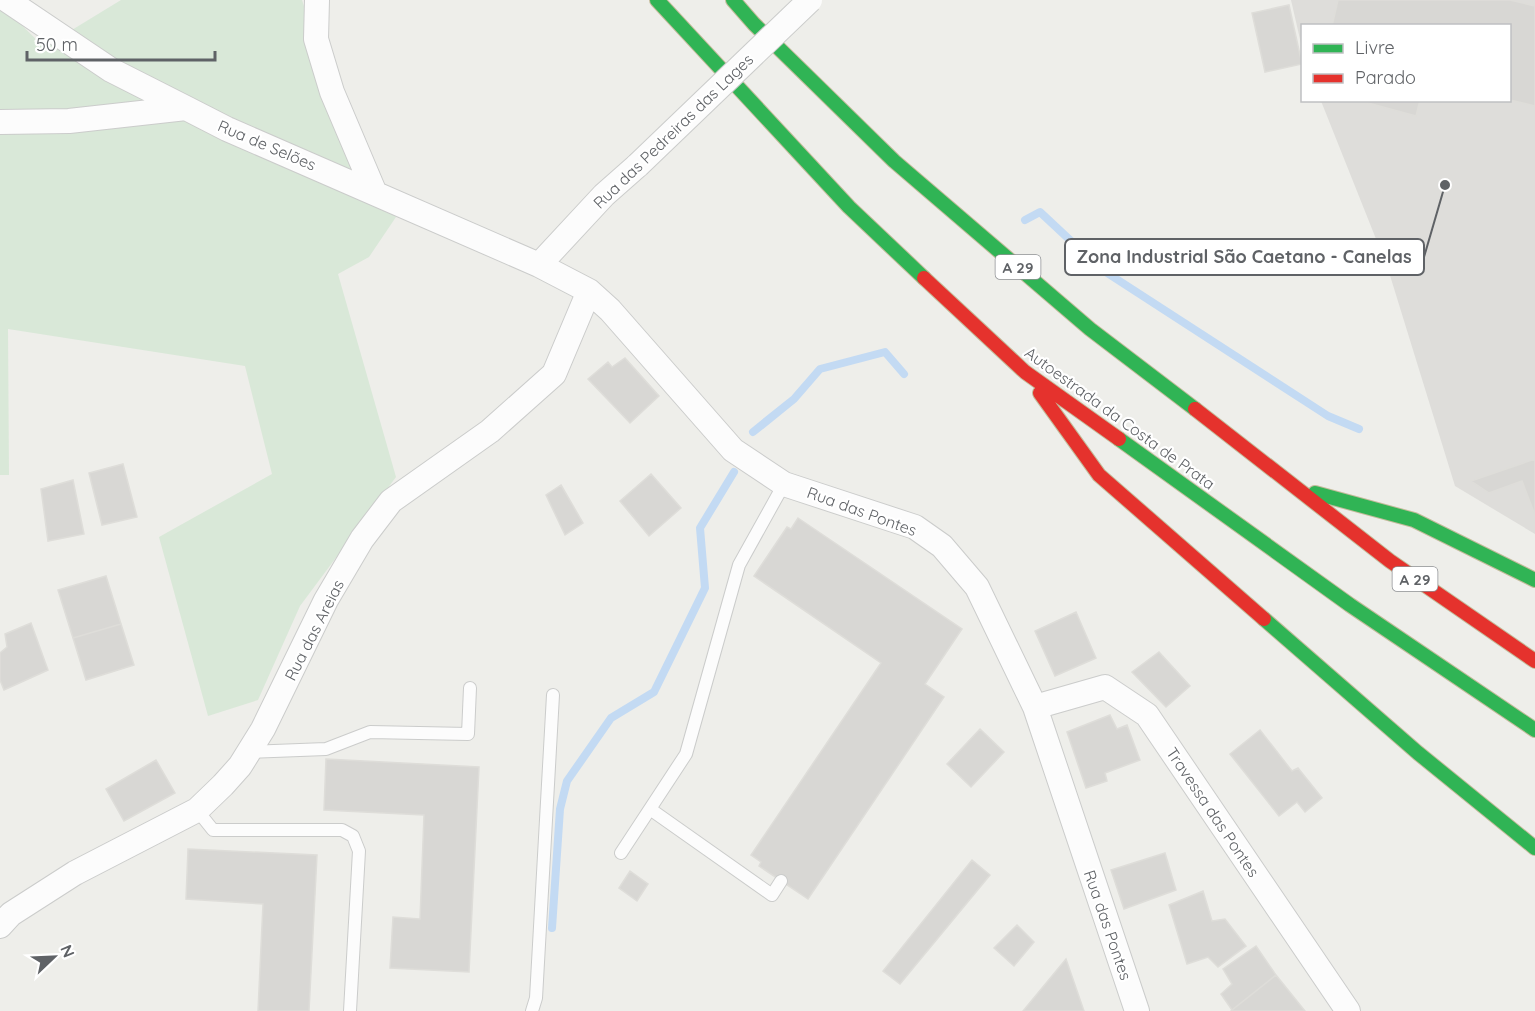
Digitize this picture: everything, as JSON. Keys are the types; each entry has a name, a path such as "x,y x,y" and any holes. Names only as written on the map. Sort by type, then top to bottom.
{"highway":[{"name":"Autoestrada da Costa de Prata","path":"657,0 849,207 1025,372 1341,598 1535,730"},
{"name":"A 29","path":"733,0 754,24 894,161 1090,329 1301,489 1390,561 1535,661"},
{"path":"1025,372 1099,476 1419,753 1535,848"},
{"path":"1301,489 1414,520 1535,580"}],"street":[{"name":"Rua de Selões","path":"7,0 111,70 227,129 374,191 539,265"},
{"path":"317,0 316,39 319,50 332,92 374,191"},
{"name":"Rua das Pedreiras das Lages","path":"539,265 604,195 810,0"},
{"path":"0,122 69,121 186,108"},
{"name":"Rua das Pontes","path":"539,265 589,291 610,310 733,450 784,484 915,527 942,546 977,587 1035,707 1137,1011"},
{"name":"Rua das Areias","path":"0,927 10,915 75,873 197,810 223,785 249,752 284,691 326,600 362,539 392,501 490,431 554,374 589,291"},
{"name":"Travessa das Pontes","path":"1035,707 1105,687 1147,715 1348,1011"}],"lane":[{"path":"621,853 686,754 739,565 784,484"},
{"path":"249,752 326,749 370,732 468,734 470,688"},
{"path":"532,1011 536,998 553,694"},
{"path":"650,809 772,895 781,881"},
{"path":"197,810 213,830 342,830 353,836 359,851 350,1011"}],"shaded area":[{"path":"1291,0 1535,0 1535,534 1455,486 1388,269 1321,102 1511,102 1511,24 1301,24 1301,44"}],"green space":[{"path":"121,0 302,0 337,109 396,217 369,257 338,274 396,477 300,606 258,700 208,716 159,537 272,474 245,366 8,329 9,475 0,475 0,4 44,47"}],"building":[{"path":"1338,0 1510,0 1535,6 1535,106 1511,100 1511,24 1332,24"},
{"path":"1289,5 1301,64 1265,72 1252,13"},
{"path":"1364,102 1420,102 1416,116"},
{"path":"625,358 659,396 630,423 588,379 608,362 612,367"},
{"path":"1535,459 1535,515 1522,481 1489,493 1471,481"},
{"path":"123,464 137,517 102,525 89,473"},
{"path":"651,474 681,508 649,536 620,501"},
{"path":"73,480 84,534 48,541 41,489"},
{"path":"561,485 583,523 565,535 546,495"},
{"path":"798,518 962,629 925,684 944,697 808,899 759,866 761,862 751,855 881,663 754,576 787,527 791,529"},
{"path":"106,576 121,624 73,638 58,590"},
{"path":"1076,612 1096,658 1055,676 1035,631"},
{"path":"31,623 48,670 4,690 0,680 0,653 7,647 5,634"},
{"path":"121,624 134,665 86,680 73,638"},
{"path":"1159,652 1190,686 1166,707 1132,672"},
{"path":"1110,715 1117,729 1127,725 1140,760 1105,773 1107,781 1086,788 1067,732"},
{"path":"980,729 1004,752 971,787 947,764"},
{"path":"1260,730 1292,771 1298,768 1322,798 1305,812 1297,802 1279,816 1230,754"},
{"path":"326,759 479,767 469,972 390,968 393,917 420,919 424,815 324,810"},
{"path":"156,760 175,793 124,821 106,789"},
{"path":"188,849 317,855 309,1011 258,1011 263,904 186,899"},
{"path":"1165,853 1176,890 1124,909 1111,870"},
{"path":"972,860 990,875 900,984 883,971"},
{"path":"630,871 648,884 637,901 619,888"},
{"path":"1203,891 1212,921 1225,919 1246,946 1218,967 1208,957 1187,964 1169,905"},
{"path":"1017,925 1034,942 1014,966 994,948"},
{"path":"1256,946 1276,975 1232,1010 1221,994 1232,984 1223,969"},
{"path":"1066,959 1084,1011 1023,1011"},
{"path":"1276,975 1305,1011 1231,1011 1232,1010"}],"waterway":[{"path":"1025,220 1040,212 1101,269 1328,416 1359,429"},
{"path":"753,432 794,399 820,369 885,352 904,374"},
{"path":"552,928 560,809 567,781 611,718 654,692 705,588 700,528 734,472"}],"traffic: fast":[{"path":"657,0 849,207 924,278"},
{"path":"733,0 754,24 894,161 1090,329 1195,409"},
{"path":"1119,439 1350,605 1535,730"},
{"path":"1315,493 1414,520 1535,580"},
{"path":"1264,619 1418,753 1535,848"}],"traffic: jam":[{"path":"924,278 1025,372 1119,439"},
{"path":"1040,393 1099,475 1264,619"},
{"path":"1195,409 1390,561 1535,661"}],"place":[{"name":"Zona Industrial São Caetano - Canelas","path":"1445,185"}]}
